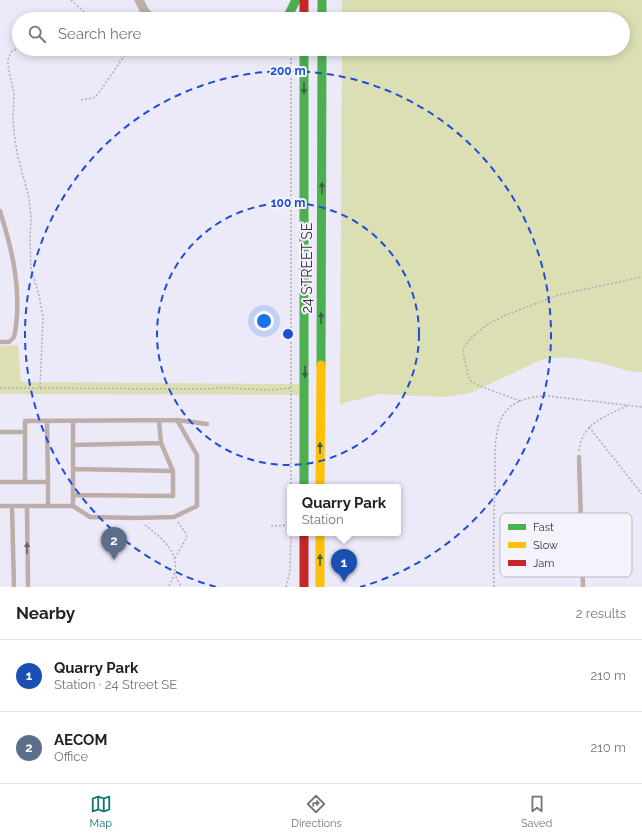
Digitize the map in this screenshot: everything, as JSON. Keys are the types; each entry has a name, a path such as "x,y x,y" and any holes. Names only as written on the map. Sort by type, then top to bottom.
{"main road":[{"path":"290,12 296,0"},
{"path":"304,0 304,12"},
{"path":"322,0 322,12"},
{"name":"24 STREET SE","path":"304,56 304,484"},
{"name":"24 STREET SE","path":"320,484 322,56"},
{"path":"303,584 304,536"},
{"path":"320,536 320,587"}],"street":[{"path":"139,0 145,12"}],"lane":[{"path":"0,211 14,260 18,301 14,337 9,342 0,342"},
{"path":"0,506 73,506 90,517 135,518 174,517 197,506 197,455 177,420"},
{"path":"25,482 25,421 177,420 207,424"},
{"path":"47,421 48,505"},
{"path":"72,421 73,506"},
{"path":"73,495 173,496 173,471 161,443 159,421"},
{"path":"0,432 25,432"},
{"path":"72,445 161,443"},
{"path":"579,457 581,513"},
{"path":"73,469 173,471"},
{"path":"0,482 48,482"},
{"path":"12,506 14,587"},
{"path":"27,506 28,587"},
{"path":"583,577 583,587"}],"path":[{"path":"71,0 84,12"},
{"path":"12,51 8,60 8,66 14,94 13,121 15,141 29,198 31,217 31,269 42,308 43,318 40,388"},
{"path":"81,100 93,98 98,94 123,56"},
{"path":"291,56 291,484"},
{"path":"520,402 477,385 471,381 468,376 463,357 464,347 471,338 488,324 506,315 558,295 642,277"},
{"path":"0,388 202,390 224,388 269,390 290,388"},
{"path":"494,587 493,532 498,429 500,419 507,409 531,398 548,396 642,407"},
{"path":"579,457 580,444 589,427 628,406"},
{"path":"589,427 642,494"},
{"path":"168,587 174,573 175,558 187,537 184,530 174,517"},
{"path":"135,518 164,540 175,558"},
{"path":"271,526 287,525"},
{"path":"286,587 290,571 291,536"},
{"path":"174,573 181,587"}],"green space":[{"path":"342,0 642,0 642,372 630,371 576,358 550,358 541,360 470,393 443,397 379,394 340,404 342,56 630,56 630,12 342,12"},
{"path":"18,345 21,382 299,384 299,395 0,394 0,346"}],"traffic: fast":[{"path":"290,12 296,0"},
{"path":"322,0 322,12"},
{"path":"304,56 304,484"},
{"path":"321,365 322,56"}],"traffic: slow":[{"path":"320,484 321,365"},
{"path":"320,536 320,587"}],"traffic: jam":[{"path":"304,0 304,12"},
{"path":"304,536 304,587"}],"place":[{"name":"AECOM","path":"114,560"},
{"name":"Quarry Park","path":"344,582"}]}
